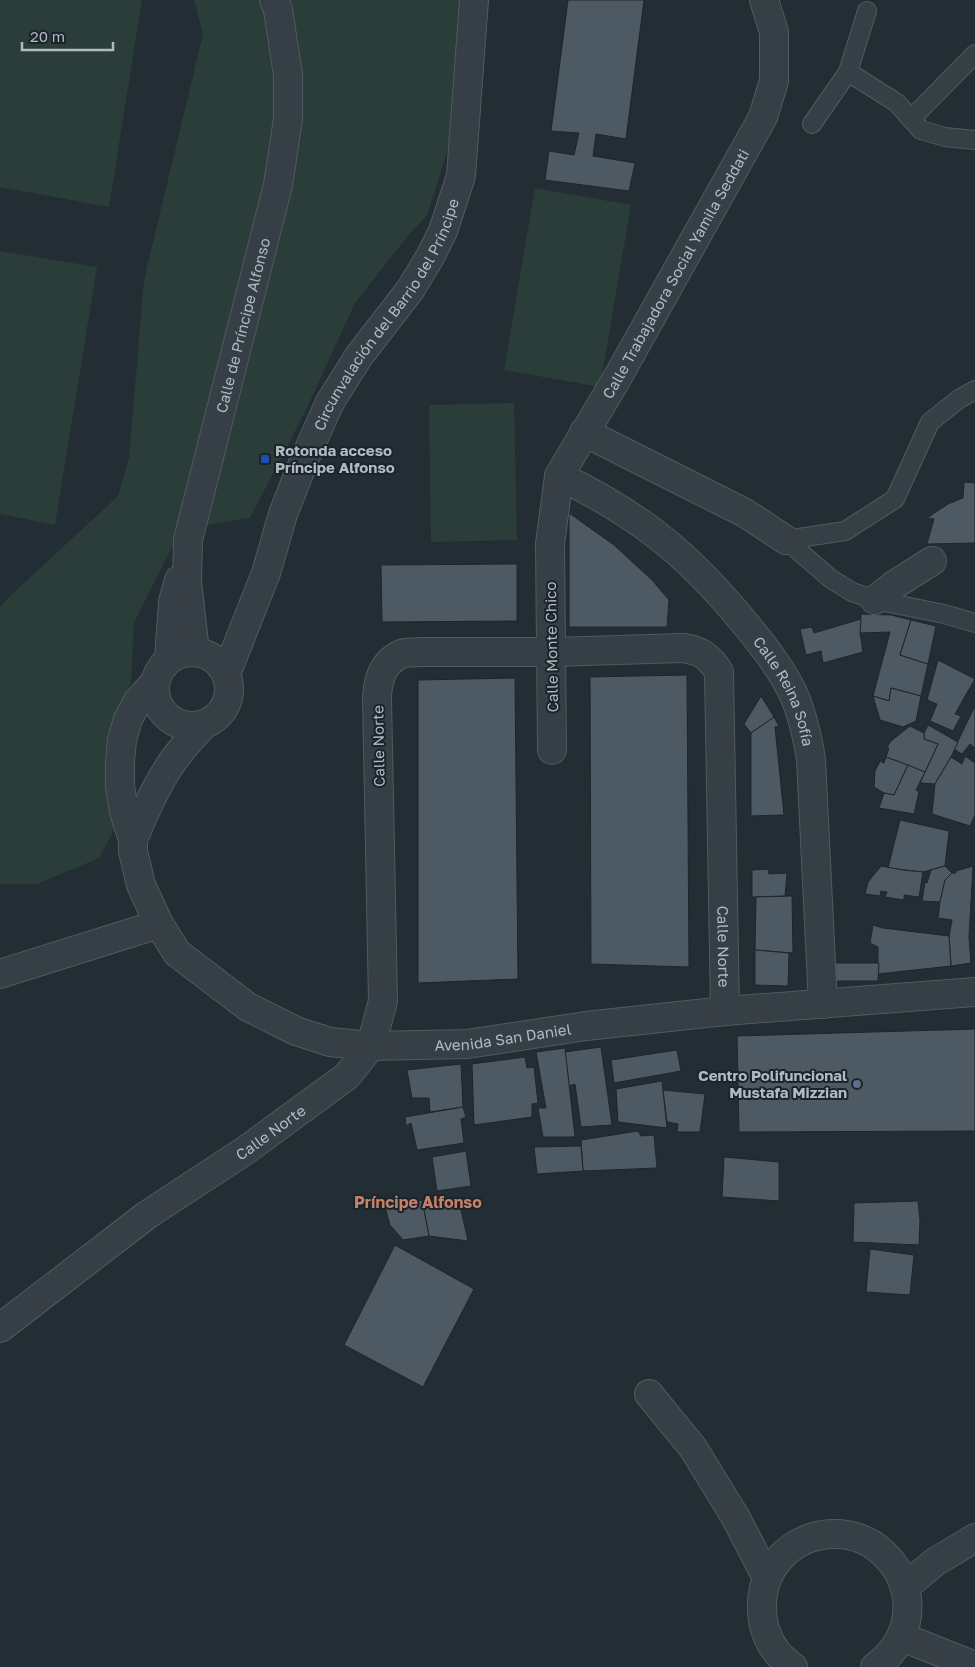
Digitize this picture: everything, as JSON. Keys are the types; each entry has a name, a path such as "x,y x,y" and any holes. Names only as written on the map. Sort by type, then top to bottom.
{"street":[{"name":"Calle de Príncipe Alfonso","path":"195,652 187,581 188,540 278,186 288,119 288,75 278,10 274,0"},
{"name":"Circunvalación del Barrio del Príncipe","path":"226,674 266,573 283,514 330,402 359,356 410,290 430,257 446,222 461,176 474,0"},
{"name":"Calle Trabajadora Social Yamila Seddati","path":"550,544 559,476 616,380 763,117 774,81 774,32 764,0"},
{"path":"584,432 745,513 786,540"},
{"name":"Calle Reina Sofía","path":"559,476 596,494 631,515 695,567 723,597 764,647 792,691 805,728 810,759 823,1004"},
{"path":"169,659 173,602 188,540"},
{"name":"Calle Monte Chico","path":"550,544 552,750"},
{"path":"875,600 894,585 932,561"},
{"name":"Calle Norte","path":"0,1328 147,1215 246,1150 347,1076 371,1046 383,1001 378,680 386,665 402,654 418,652 552,652 683,648 694,649 704,654 713,662 719,672 725,1011"},
{"path":"132,840 167,769 183,747 204,724 223,709 227,698 229,686 226,674 213,658 195,652 177,655 169,659 158,673 155,682 155,693 158,704 172,720 182,725 204,724"},
{"path":"132,840 124,811 120,786 122,740 128,719 138,701 155,682"},
{"name":"Avenida San Daniel","path":"132,840 141,885 159,924 177,953 248,1007 296,1030 330,1042 371,1046 467,1044 586,1026 725,1011 975,992"},
{"path":"0,974 159,924"},
{"path":"649,1394 693,1448 736,1518 767,1578"},
{"path":"776,1662 765,1629 761,1603 767,1578 781,1557 802,1541 826,1534 852,1535 876,1546 894,1563 905,1587 908,1612 902,1637 887,1658 875,1667"},
{"path":"905,1587 935,1562 975,1538"},
{"path":"902,1637 975,1666"}],"lane":[{"path":"812,124 848,72 867,11"},
{"path":"912,118 975,54"},
{"path":"848,72 897,103 921,130 945,137 975,140"},
{"path":"786,540 845,531 895,499 930,422 975,390"},
{"path":"786,540 831,579 852,592 875,600 944,614 975,623"}],"green space":[{"path":"0,0 142,0 109,207 0,187"},
{"path":"194,0 464,0 462,54 447,153 427,215 407,237 355,303 305,412 250,518 181,529 134,623 131,681 119,716 126,808 99,858 37,884 0,884 0,607 118,496 129,458 144,280 203,34"},
{"path":"535,188 631,205 600,387 504,370"},
{"path":"0,251 97,267 55,525 0,514"},
{"path":"514,403 517,540 431,542 429,405"}],"building":[{"path":"568,0 644,0 626,139 596,134 593,156 635,163 629,191 545,180 549,151 574,155 579,133 551,131"},
{"path":"964,482 975,483 975,543 927,544 934,519 927,518 948,504 963,498"},
{"path":"569,513 614,545 652,580 669,600 667,627 569,627"},
{"path":"517,564 517,621 382,622 381,565"},
{"path":"861,614 891,615 911,620 900,655 928,664 921,696 891,688 889,701 873,696 890,632 860,633"},
{"path":"861,619 860,633 863,652 823,663 821,651 806,655 800,629 812,627 814,633"},
{"path":"911,620 936,626 928,664 900,655"},
{"path":"938,660 975,679 955,714 961,716 953,731 930,721 937,704 927,700"},
{"path":"687,675 689,967 591,964 590,677"},
{"path":"515,678 518,979 418,983 418,680"},
{"path":"891,688 921,696 916,721 903,727 880,720 873,696 889,701"},
{"path":"761,696 774,717 751,733 744,724"},
{"path":"975,706 975,748 970,744 962,754 954,749"},
{"path":"774,717 779,726 775,727 784,815 751,816 751,733"},
{"path":"928,725 958,742 935,784 920,783 938,744 924,739 924,733"},
{"path":"910,726 924,733 924,739 938,744 925,772 886,757 889,748 887,747 891,741"},
{"path":"965,756 975,763 975,815 970,826 932,814 935,784 951,757 962,764"},
{"path":"886,757 908,765 894,795 884,793 874,787 875,771 880,761 884,763"},
{"path":"908,765 925,772 916,790 919,792 914,814 879,808 884,793 894,795"},
{"path":"900,820 949,831 945,866 923,872 888,868"},
{"path":"881,866 923,872 919,897 904,895 904,900 885,897 887,892 881,891 880,896 865,894 868,882"},
{"path":"945,866 952,873 945,880 940,902 922,901 925,882 927,883 931,870"},
{"path":"973,866 969,937 971,963 951,966 949,936 952,920 938,918 940,902 945,880 952,873 956,873 956,871"},
{"path":"768,869 769,874 787,873 785,896 752,897 752,870"},
{"path":"792,896 793,953 755,950 756,897"},
{"path":"873,925 883,928 949,936 951,966 878,974 878,947 870,943"},
{"path":"755,950 789,953 788,986 755,985"},
{"path":"831,963 879,963 878,981 830,981"},
{"name":"Centro Polifuncional Mustafa Mizzian","path":"975,1029 975,1131 739,1132 737,1036"},
{"path":"601,1047 612,1125 581,1127 575,1084 569,1086 565,1052"},
{"path":"565,1048 575,1137 543,1137 538,1108 546,1108 536,1052"},
{"path":"677,1050 681,1071 614,1083 611,1060"},
{"path":"525,1057 527,1068 534,1067 538,1103 532,1104 532,1117 474,1125 472,1064"},
{"path":"461,1064 463,1107 430,1112 429,1098 412,1098 407,1070"},
{"path":"662,1081 667,1128 618,1122 616,1089"},
{"path":"663,1090 705,1094 700,1132 677,1132 678,1124 667,1122"},
{"path":"463,1107 466,1117 461,1119 464,1143 417,1150 411,1123 406,1126 405,1117"},
{"path":"638,1131 641,1136 654,1135 657,1168 583,1171 581,1140"},
{"path":"581,1146 583,1171 537,1174 534,1147"},
{"path":"466,1151 471,1186 437,1191 432,1157"},
{"path":"724,1157 779,1162 779,1201 722,1197"},
{"path":"458,1197 468,1241 429,1236 422,1200"},
{"path":"422,1200 429,1236 403,1240 390,1225 385,1207"},
{"path":"918,1201 920,1220 919,1245 853,1242 854,1203"},
{"path":"395,1245 474,1289 423,1387 344,1345"},
{"path":"870,1249 914,1255 910,1295 866,1292"}],"place":[{"name":"Rotonda acceso Príncipe Alfonso","path":"265,459"},
{"name":"Centro Polifuncional Mustafa Mizzian","path":"857,1084"}],"district":[{"name":"Príncipe Alfonso","path":"418,1202"}]}
